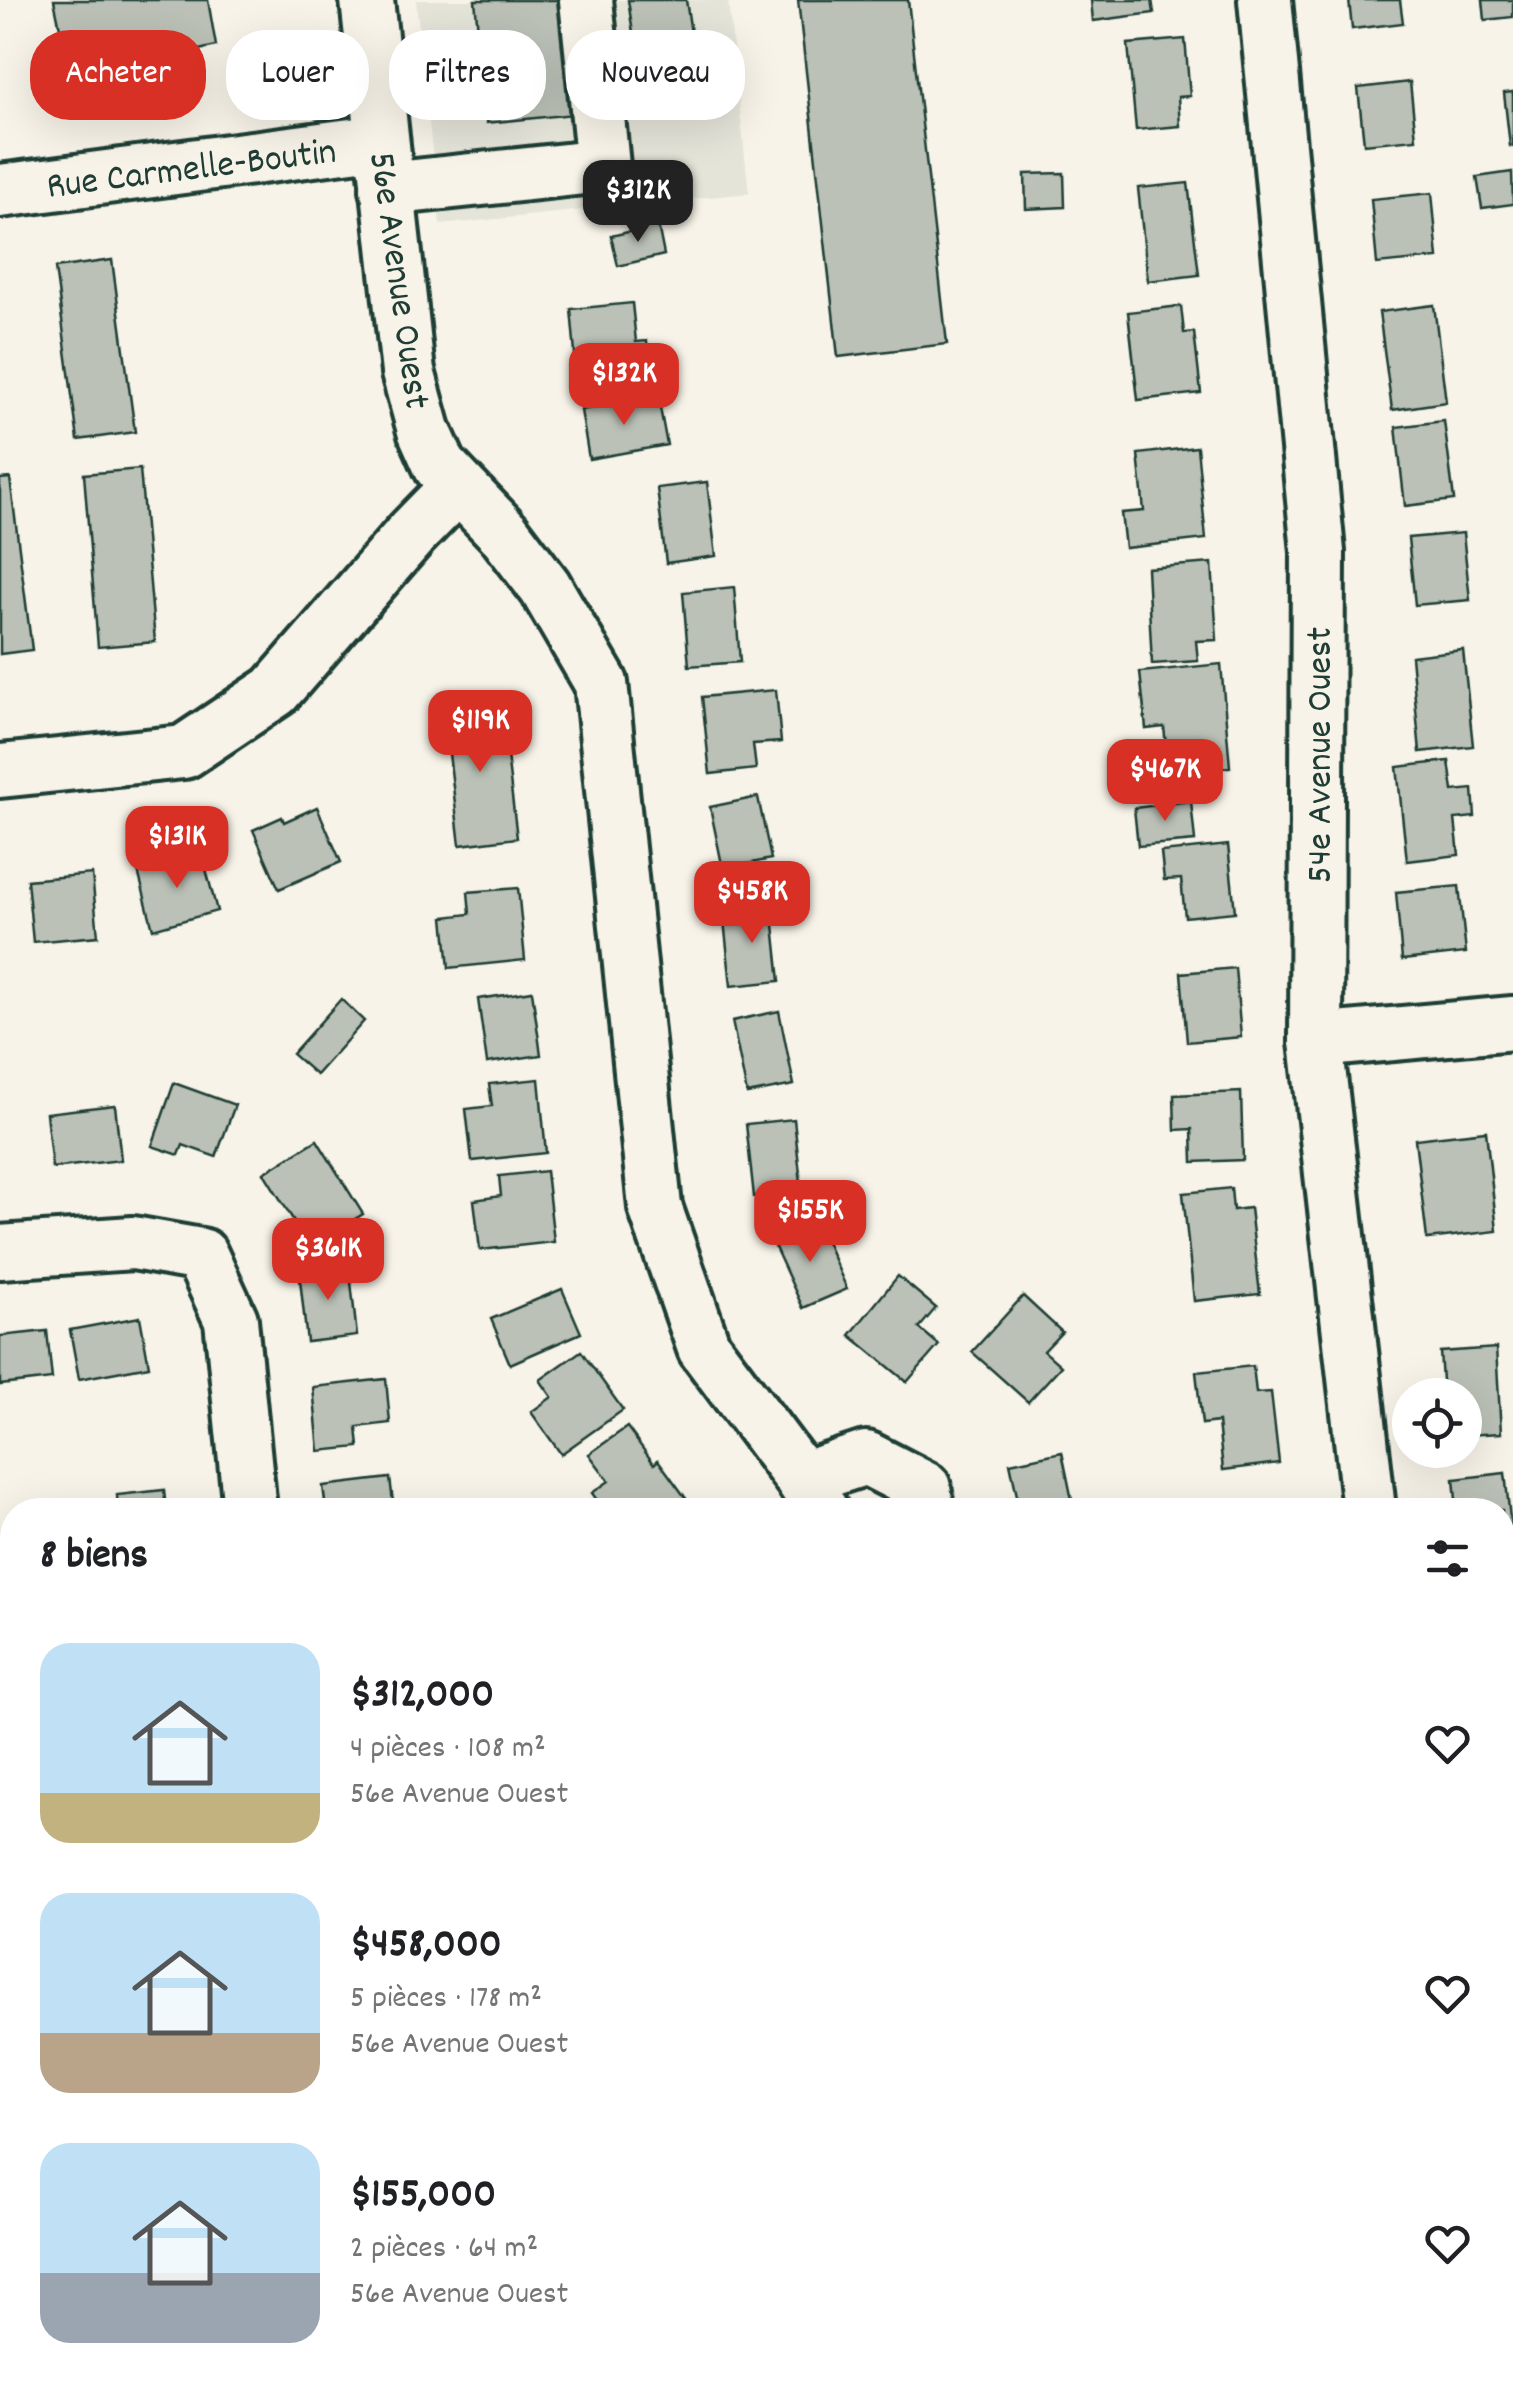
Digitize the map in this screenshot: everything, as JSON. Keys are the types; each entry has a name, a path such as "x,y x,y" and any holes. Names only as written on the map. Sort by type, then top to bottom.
{"street":[{"name":"56e Avenue Ouest","path":"367,0 412,389 434,457 457,487 504,533 545,586 600,683 656,1207 704,1348 811,1494 866,1458 924,1488 926,1498"},
{"name":"Rue Carmelle-Boutin","path":"0,191 384,165 603,166 586,0"},
{"name":"54e Avenue Ouest","path":"1265,0 1318,552 1316,1041 1368,1498"},
{"path":"0,771 184,752 275,691 457,487"},
{"path":"1316,1041 1513,1022"},
{"path":"0,1252 133,1243 201,1255 230,1320 249,1498"}],"shaded area":[{"path":"416,0 728,0 731,30 566,30 566,120 741,120 749,193 440,225 429,120 546,120 546,30 419,30"}],"building":[{"path":"54,0 208,0 216,46 206,48 206,30 60,30"},
{"path":"475,0 561,0 566,44 566,115 546,117 546,30 478,30"},
{"path":"628,0 686,0 691,30 632,30"},
{"path":"798,0 908,0 947,344 838,357"},
{"path":"1091,0 1152,0 1154,13 1093,21"},
{"path":"1349,0 1400,0 1403,23 1352,29"},
{"path":"1483,0 1513,0 1513,17 1485,20"},
{"path":"1185,39 1190,96 1178,97 1180,126 1136,130 1128,44"},
{"path":"1410,82 1416,139 1364,144 1358,88"},
{"path":"1513,92 1513,146 1510,146 1504,93"},
{"path":"1512,172 1513,204 1482,208 1477,177"},
{"path":"1064,173 1065,207 1026,209 1025,174"},
{"path":"1188,183 1199,275 1148,281 1138,188"},
{"path":"1432,193 1438,258 1377,264 1371,199"},
{"path":"658,225 664,255 618,266 611,236"},
{"path":"112,260 135,432 78,440 55,268"},
{"path":"632,303 636,342 647,341 650,369 577,376 571,309"},
{"path":"1434,305 1446,402 1392,410 1379,312"},
{"path":"1181,306 1184,333 1194,332 1201,393 1138,400 1128,312"},
{"path":"658,397 667,445 589,459 581,410"},
{"path":"1444,421 1454,500 1405,506 1396,427"},
{"path":"1197,447 1206,539 1125,548 1121,513 1144,511 1138,454"},
{"path":"140,469 155,642 98,647 84,474"},
{"path":"10,478 32,650 0,654 0,479"},
{"path":"707,482 716,556 666,563 657,488"},
{"path":"1463,533 1470,600 1415,605 1408,538"},
{"path":"1212,563 1217,640 1196,641 1198,661 1152,664 1147,568"},
{"path":"734,587 740,662 689,666 683,592"},
{"path":"1463,650 1473,746 1420,752 1411,656"},
{"path":"1221,664 1230,767 1169,773 1164,727 1146,729 1140,672"},
{"path":"776,690 781,742 753,744 756,769 710,774 702,697"},
{"path":"501,705 517,838 460,845 444,712"},
{"path":"1449,761 1453,791 1473,789 1475,817 1455,819 1459,855 1407,861 1397,767"},
{"path":"758,797 771,859 723,869 710,807"},
{"path":"1191,801 1195,841 1138,846 1134,808"},
{"path":"317,807 341,862 279,889 253,830"},
{"path":"1228,845 1235,912 1185,917 1181,879 1164,880 1161,852"},
{"path":"202,854 217,911 153,929 138,871"},
{"path":"92,874 98,936 33,942 27,880"},
{"path":"1459,886 1466,953 1402,960 1396,892"},
{"path":"518,888 525,960 449,968 444,917 470,914 468,892"},
{"path":"772,906 780,981 731,986 723,911"},
{"path":"1235,968 1241,1037 1187,1042 1181,973"},
{"path":"532,991 541,1055 487,1063 478,999"},
{"path":"341,999 364,1021 316,1075 292,1054"},
{"path":"779,1011 794,1085 747,1094 732,1021"},
{"path":"539,1079 546,1153 472,1161 466,1109 492,1106 489,1084"},
{"path":"174,1083 235,1105 216,1157 183,1145 179,1155 152,1146"},
{"path":"1241,1092 1243,1160 1193,1162 1192,1129 1175,1130 1174,1095"},
{"path":"115,1105 121,1160 52,1168 46,1113"},
{"path":"794,1119 802,1192 754,1197 746,1124"},
{"path":"1486,1131 1497,1231 1427,1239 1415,1139"},
{"path":"317,1140 363,1214 310,1247 264,1173"},
{"path":"546,1171 554,1242 480,1250 474,1200 501,1196 499,1176"},
{"path":"1231,1188 1233,1210 1250,1208 1260,1294 1194,1301 1183,1193"},
{"path":"817,1221 847,1289 803,1308 772,1241"},
{"path":"349,1264 357,1336 307,1342 299,1270"},
{"path":"898,1276 936,1308 919,1328 939,1345 907,1382 850,1335"},
{"path":"562,1289 581,1333 510,1364 491,1319"},
{"path":"1023,1296 1062,1332 1044,1351 1061,1366 1028,1402 972,1352"},
{"path":"140,1317 149,1366 79,1379 70,1330"},
{"path":"47,1331 52,1379 0,1385 0,1336"},
{"path":"1496,1348 1501,1433 1482,1434 1482,1378 1442,1378 1440,1352"},
{"path":"581,1351 623,1410 561,1454 531,1412 552,1397 540,1380"},
{"path":"1253,1366 1256,1393 1271,1392 1279,1463 1223,1470 1218,1422 1202,1424 1196,1372"},
{"path":"386,1379 390,1423 357,1427 359,1447 319,1451 313,1387"},
{"path":"627,1427 686,1498 596,1498 592,1493 609,1481 589,1454"},
{"path":"1062,1452 1072,1498 1017,1498 1010,1463"},
{"path":"1505,1473 1508,1498 1456,1498 1454,1479"},
{"path":"390,1478 392,1498 324,1498 323,1486"},
{"path":"164,1490 165,1498 117,1498"}]}
